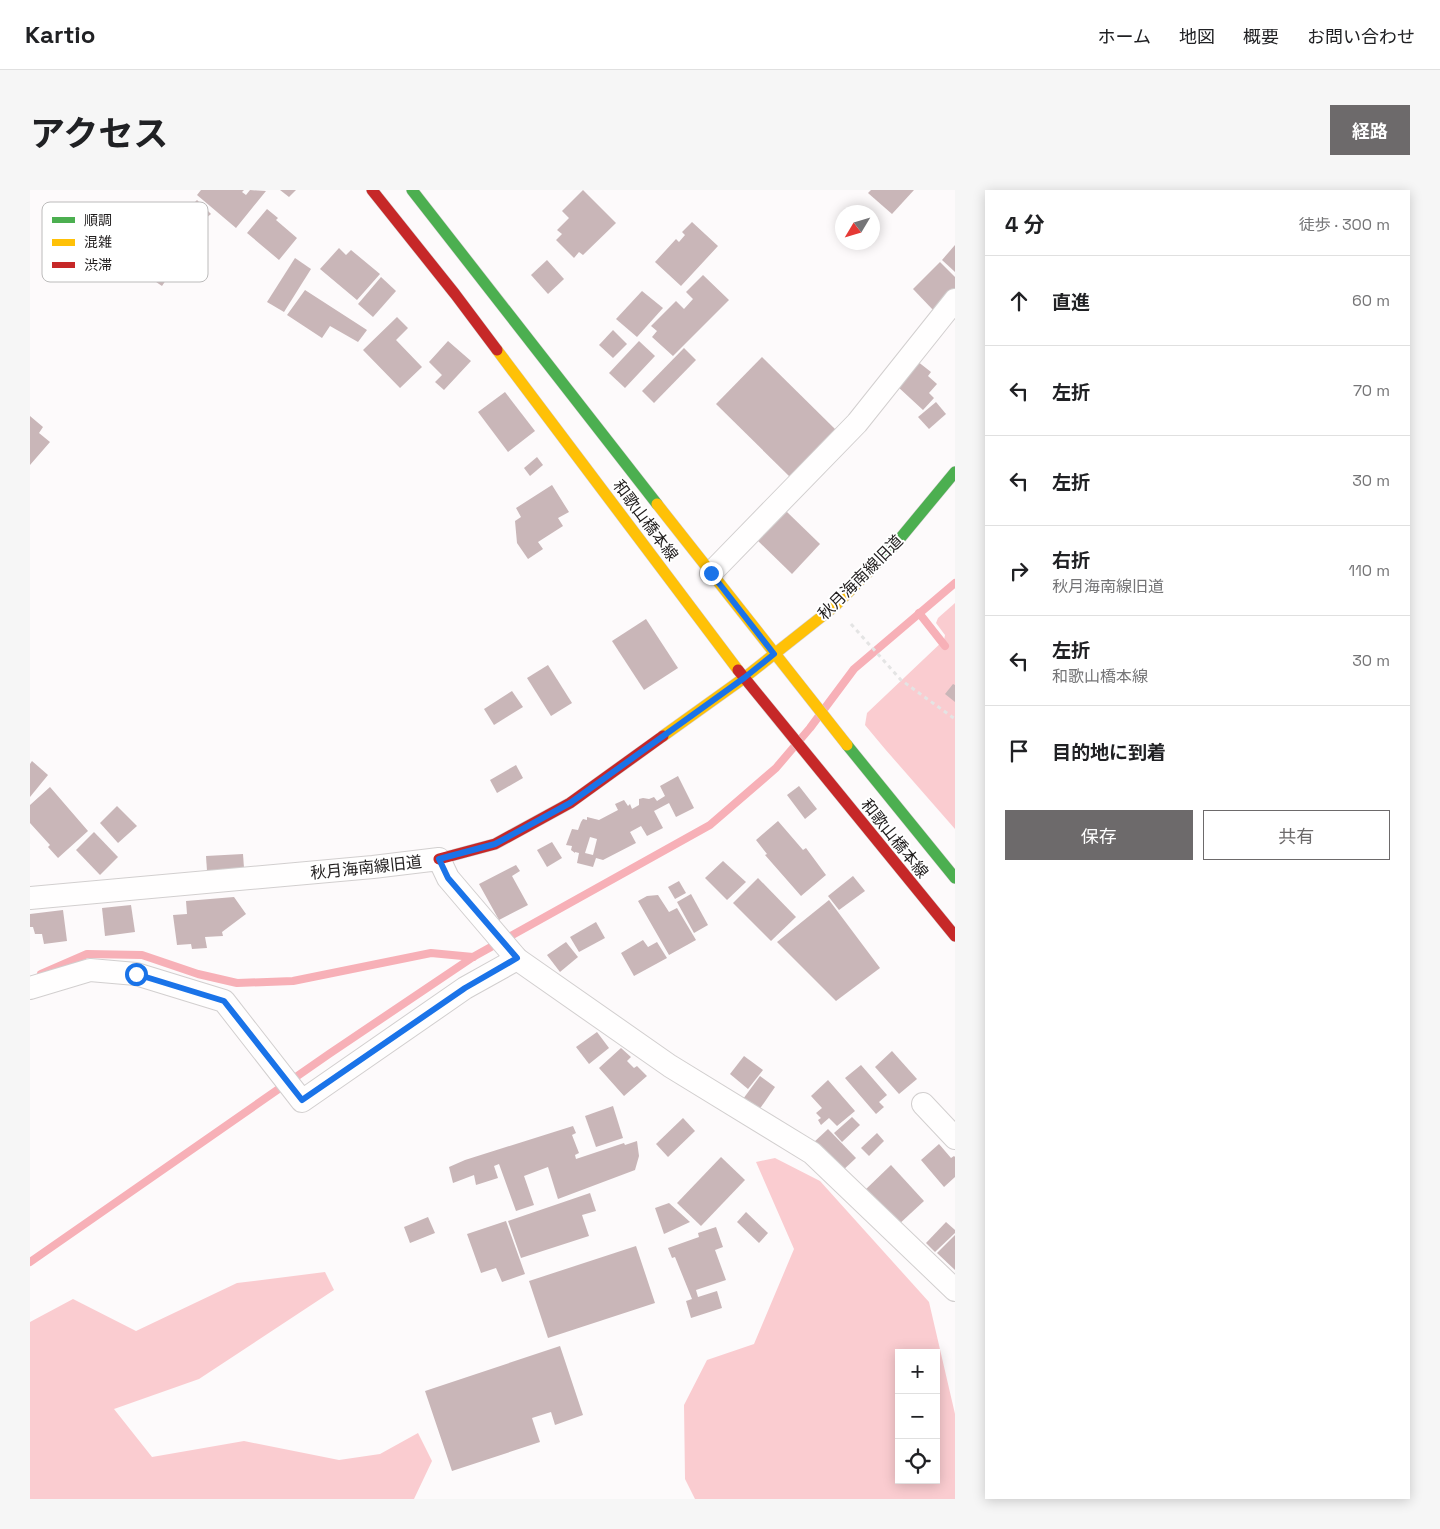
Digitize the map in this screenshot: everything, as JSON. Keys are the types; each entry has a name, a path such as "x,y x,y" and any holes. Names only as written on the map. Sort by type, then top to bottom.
{"main road":[{"name":"和歌山橋本線","path":"372,190 455,294 744,678 955,936"},
{"name":"和歌山橋本線","path":"412,190 774,654 955,878"},
{"name":"秋月海南線旧道","path":"439,859 495,844 570,803 744,678 835,606 893,546 955,472"}],"street":[{"path":"711,573 857,424 955,300"},
{"path":"439,859 448,878 513,955 670,1066 812,1153 955,1290"},
{"name":"秋月海南線旧道","path":"30,898 373,867 439,859"},
{"path":"30,988 90,970 136,974 224,1001 302,1100 513,955"},
{"path":"923,1104 955,1138"}],"path":[{"path":"863,637 901,680 955,719"}],"shaded area":[{"path":"955,603 955,829 865,725 867,713 944,640 945,635 936,623 938,618"},
{"path":"775,1158 820,1181 929,1302 940,1349 895,1349 895,1484 940,1484 940,1349 955,1414 955,1499 695,1499 685,1479 684,1405 707,1360 754,1344 794,1249 756,1162"},
{"path":"325,1272 334,1290 199,1379 114,1409 152,1457 244,1441 339,1460 380,1454 418,1433 432,1461 414,1499 30,1499 30,1322 73,1299 136,1331 237,1283"}],"building":[{"path":"201,190 244,190 242,192 246,195 250,190 266,191 236,228 208,204 208,202 197,195"},
{"path":"280,190 296,190 289,197"},
{"path":"583,190 616,223 583,255 579,252 574,258 556,240 562,234 557,230 569,218 562,211"},
{"path":"871,190 914,190 892,214 868,193"},
{"path":"267,209 278,218 276,220 297,238 279,260 247,233"},
{"path":"692,222 718,246 681,286 655,262 676,239 679,242 685,235 682,232"},
{"path":"955,245 955,272 942,260"},
{"path":"339,248 346,255 351,250 380,274 357,300 320,269"},
{"path":"295,258 311,269 284,312 267,302"},
{"path":"547,260 564,279 548,294 531,275"},
{"path":"940,262 955,277 955,290 934,311 913,289"},
{"path":"703,275 729,300 673,356 652,337 657,331 651,326 676,301 684,309 693,299 686,292"},
{"path":"381,277 396,291 373,317 358,304"},
{"path":"156,282 165,282 162,286"},
{"path":"305,290 367,330 358,342 330,326 322,338 287,315"},
{"path":"642,291 663,308 637,337 616,319"},
{"path":"397,317 408,328 396,340 422,367 400,388 363,350"},
{"path":"613,330 627,344 613,358 599,345"},
{"path":"448,341 471,361 444,390 435,382 442,375 429,362"},
{"path":"639,341 655,356 625,388 609,373"},
{"path":"684,348 696,360 654,403 642,391"},
{"path":"762,357 836,430 790,477 716,404"},
{"path":"917,361 931,372 928,376 937,384 929,393 934,398 923,410 897,386"},
{"path":"505,392 535,431 508,452 478,412"},
{"path":"936,402 946,414 929,429 918,417"},
{"path":"30,416 43,427 39,433 50,442 30,465"},
{"path":"537,457 543,465 530,476 524,468"},
{"path":"552,485 569,512 558,518 563,526 538,542 543,549 528,559 517,543 515,521 521,517 516,508"},
{"path":"786,511 820,544 792,574 757,540"},
{"path":"646,619 678,668 644,690 612,641"},
{"path":"548,665 572,703 551,716 527,678"},
{"path":"953,684 955,685 955,702 945,694"},
{"path":"512,691 523,707 494,725 484,709"},
{"path":"32,761 48,775 30,797 30,764"},
{"path":"516,765 523,778 497,793 490,780"},
{"path":"678,776 694,808 676,817 669,803 654,811 663,828 647,836 641,826 630,832 636,843 603,860 596,858 593,867 577,863 579,853 571,850 572,846 566,845 572,829 578,830 583,819 587,820 587,817 599,820 618,810 615,804 624,800 628,806 630,804 632,809 639,805 639,799 654,797 657,801 665,796 660,786","holes":["590,837 597,839 593,855 585,853"]},
{"path":"799,786 817,809 805,819 787,795"},
{"path":"50,787 88,831 58,858 48,847 50,845 30,823 30,805"},
{"path":"117,806 137,826 118,843 100,823"},
{"path":"778,821 803,850 806,848 826,875 801,896 765,855 767,854 756,840"},
{"path":"94,832 118,857 100,875 76,850"},
{"path":"552,842 562,858 547,867 537,850"},
{"path":"243,854 244,868 207,871 206,856"},
{"path":"723,861 746,882 727,900 705,878"},
{"path":"516,865 520,871 512,876 528,905 499,920 479,884"},
{"path":"853,876 865,891 839,910 828,896"},
{"path":"758,878 796,917 771,941 733,903"},
{"path":"679,881 686,893 675,899 668,887"},
{"path":"691,894 708,925 694,933 677,902"},
{"path":"658,895 669,912 677,908 696,940 669,955 638,901 647,896"},
{"path":"234,897 246,914 222,932 223,936 205,937 207,948 192,949 191,944 177,945 173,915 187,914 186,901"},
{"path":"829,900 880,968 836,1001 777,942"},
{"path":"131,905 135,932 105,936 102,908"},
{"path":"63,910 67,941 44,944 42,934 35,934 33,927 30,927 30,914"},
{"path":"596,922 605,938 579,952 570,937"},
{"path":"643,940 648,947 657,942 667,958 634,976 621,953"},
{"path":"566,942 578,957 560,972 547,955"},
{"path":"597,1032 609,1048 589,1064 576,1047"},
{"path":"621,1048 631,1057 627,1061 634,1068 637,1066 647,1076 624,1096 599,1068"},
{"path":"892,1051 917,1079 899,1094 875,1067"},
{"path":"744,1056 763,1070 748,1089 730,1074"},
{"path":"861,1065 887,1095 879,1102 884,1107 876,1114 845,1078"},
{"path":"760,1076 775,1087 759,1110 743,1099"},
{"path":"828,1080 855,1111 837,1126 829,1118 821,1125 818,1120 821,1118 816,1113 822,1108 811,1096"},
{"path":"613,1106 623,1138 596,1147 585,1116"},
{"path":"852,1117 860,1125 842,1142 834,1133"},
{"path":"683,1118 695,1131 668,1157 656,1144"},
{"path":"573,1126 576,1133 572,1135 579,1153 575,1155 576,1159 624,1143 625,1145 637,1141 639,1156 635,1170 558,1199 548,1167 524,1176 534,1205 516,1211 499,1164 494,1166 498,1178 476,1185 474,1175 453,1183 449,1167 465,1160"},
{"path":"828,1129 856,1158 840,1173 812,1144"},
{"path":"877,1133 884,1141 869,1156 861,1148"},
{"path":"939,1144 951,1158 955,1157 955,1177 944,1187 921,1160"},
{"path":"721,1157 745,1180 701,1226 677,1203"},
{"path":"891,1165 924,1201 897,1226 864,1191"},
{"path":"590,1193 596,1211 582,1215 589,1236 521,1258 508,1221"},
{"path":"669,1203 690,1222 664,1234 655,1208"},
{"path":"746,1212 768,1233 759,1243 737,1222"},
{"path":"428,1217 435,1233 410,1243 404,1227"},
{"path":"506,1221 525,1274 502,1282 496,1268 481,1273 467,1234"},
{"path":"946,1222 955,1230 955,1233 935,1252 926,1243"},
{"path":"716,1227 723,1247 715,1250 726,1280 696,1290 698,1297 717,1291 722,1308 691,1318 686,1301 692,1299 675,1257 672,1258 668,1248 699,1237 698,1233"},
{"path":"955,1235 955,1270 937,1253"},
{"path":"636,1246 655,1303 548,1338 529,1281"},
{"path":"560,1346 583,1415 555,1425 551,1412 532,1418 540,1442 452,1471 425,1391"}],"waterway":[{"path":"30,1262 329,1054 473,957 710,825 776,768 810,728 854,669 955,583"},
{"path":"919,613 945,646"},
{"path":"41,974 87,954 142,955 198,974 237,983 293,981 431,953 473,957"}],"traffic: fast":[{"path":"412,190 657,504"},
{"path":"878,562 893,547 955,472"},
{"path":"847,745 955,878"}],"traffic: slow":[{"path":"497,350 738,670"},
{"path":"657,504 847,745"},
{"path":"663,736 744,678 835,606 878,562"}],"traffic: jam":[{"path":"372,190 497,350"},
{"path":"738,670 955,936"},
{"path":"439,859 495,844 570,803 663,736"}],"route":[{"path":"136,974 224,1001 302,1100 465,988 517,958 448,878 439,859 495,844 570,803 744,678 774,654 711,573"}]}
